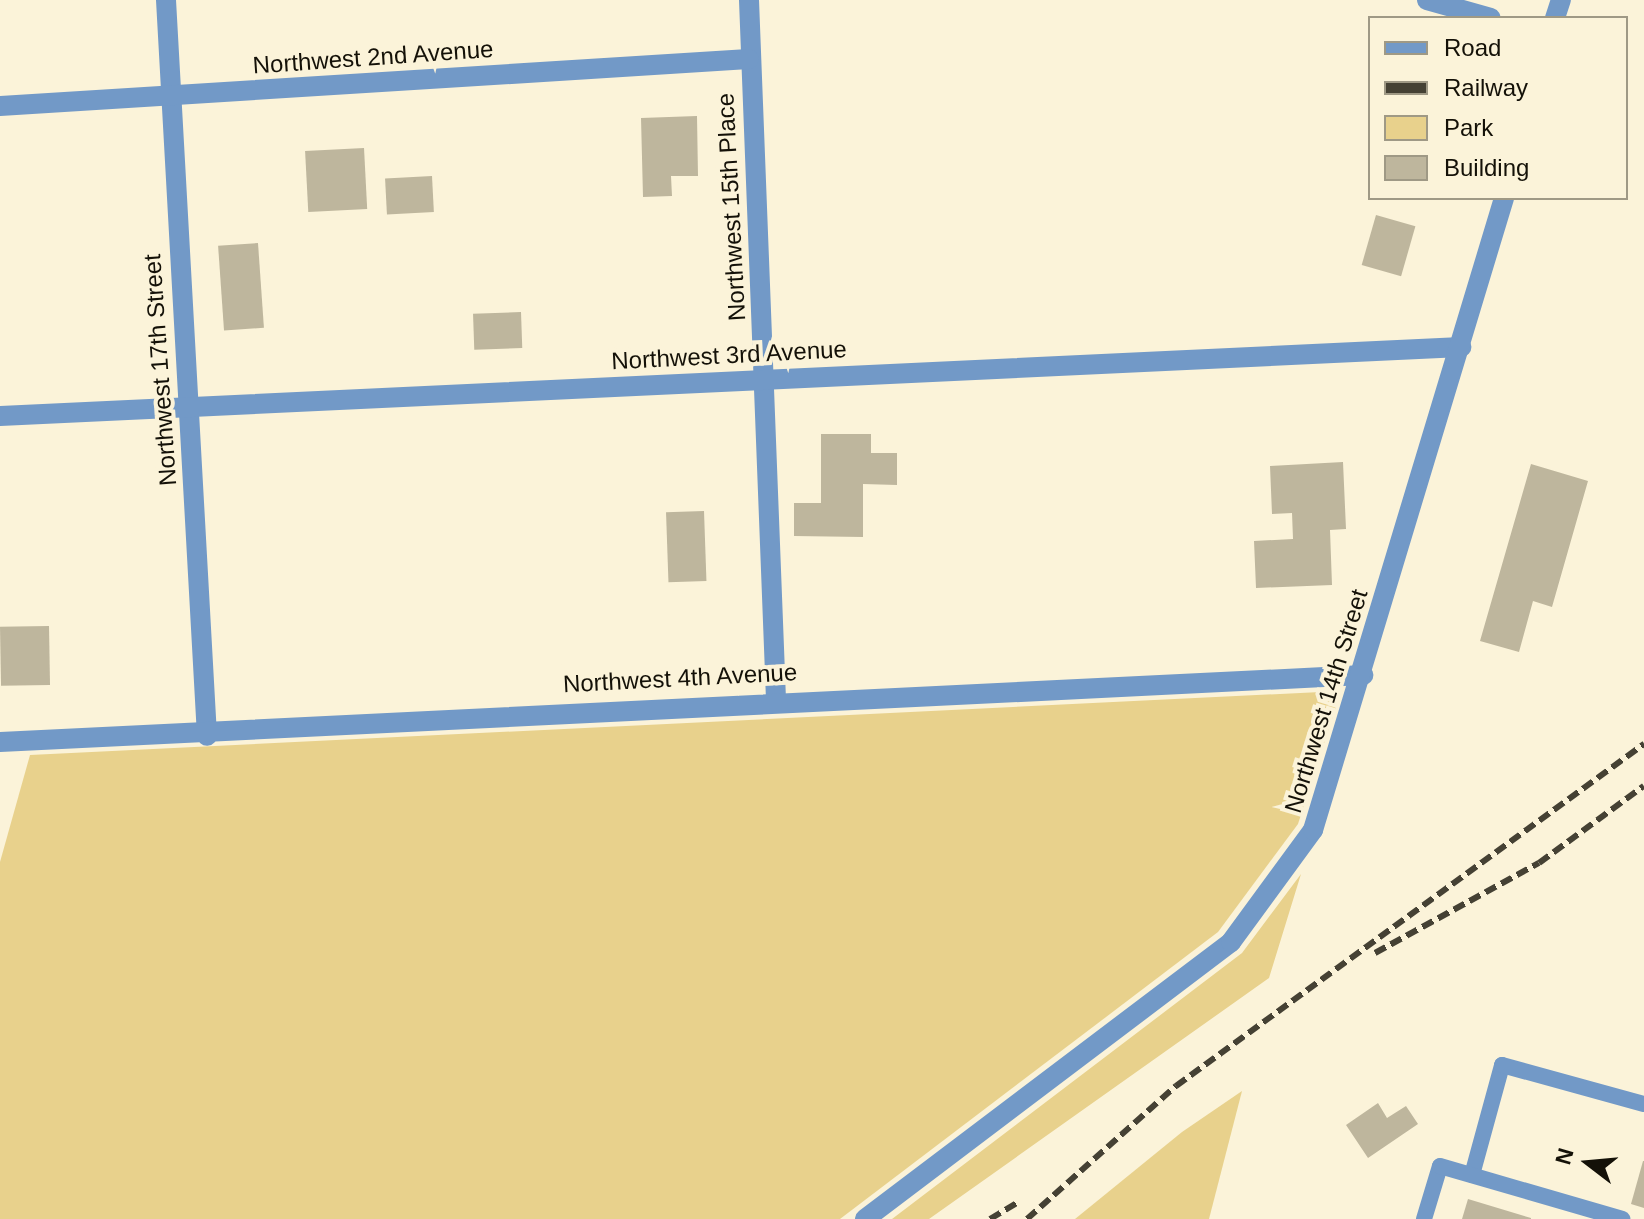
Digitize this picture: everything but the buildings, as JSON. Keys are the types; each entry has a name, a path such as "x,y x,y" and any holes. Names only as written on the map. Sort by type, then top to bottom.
{"street":[{"name":"Northwest 17th Street","path":"166,0 168,95 207,736"},
{"name":"Northwest 15th Place","path":"749,0 749,59 767,379 776,700"},
{"path":"1427,0 1484,16"},
{"name":"Northwest 2nd Avenue","path":"0,106 749,59"},
{"name":"Northwest 14th Street","path":"865,1219 1231,942 1313,830 1363,675 1503,200"},
{"name":"Northwest 3rd Avenue","path":"0,416 1461,347"},
{"name":"Northwest 4th Avenue","path":"0,742 207,736 307,722 1363,675"}],"lane":[{"path":"1472,1175 1502,1065 1644,1104"},
{"path":"1424,1219 1440,1166 1622,1219"}],"green space":[{"path":"1341,691 1298,824 1218,932 840,1219 0,1219 0,862 30,755"},
{"path":"1301,874 1269,978 929,1219 892,1219 1242,953"},
{"path":"1242,1091 1209,1219 1075,1219 1182,1132"}],"railway":[{"path":"1027,1219 1176,1086 1644,744"},
{"path":"1375,953 1539,863 1644,786"},
{"path":"990,1219 1018,1202"}]}
